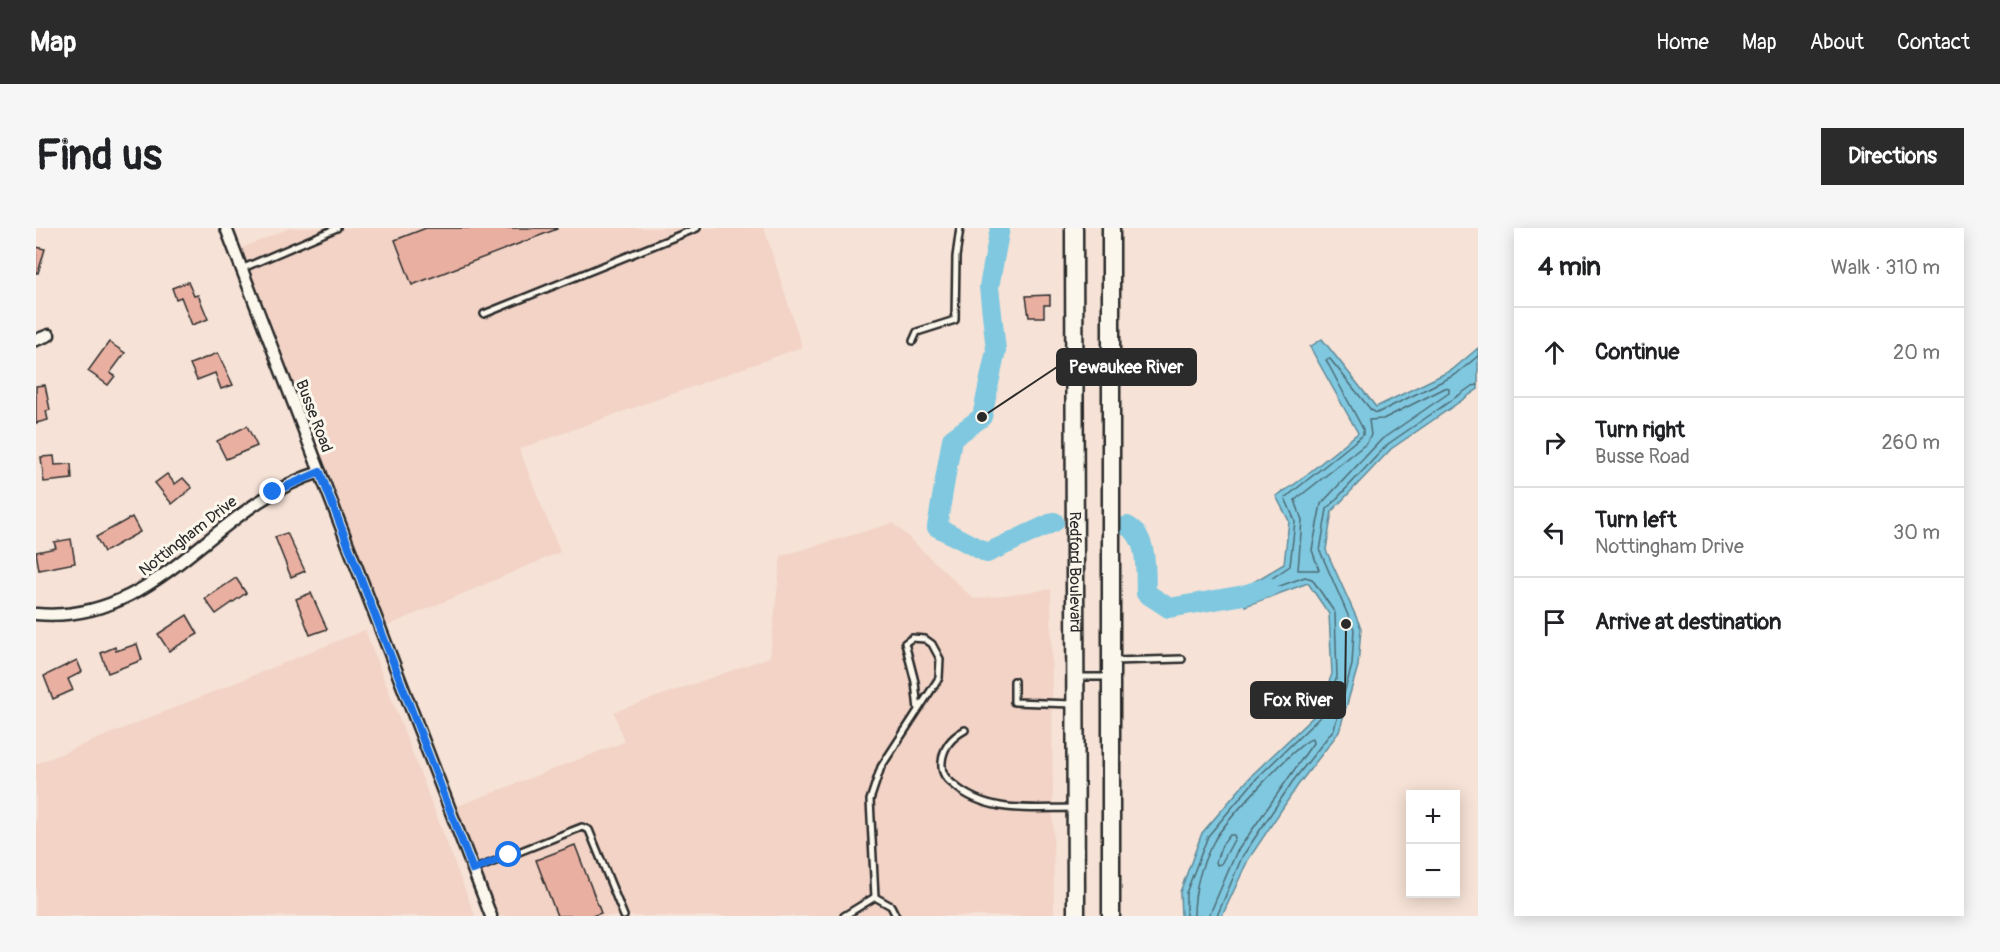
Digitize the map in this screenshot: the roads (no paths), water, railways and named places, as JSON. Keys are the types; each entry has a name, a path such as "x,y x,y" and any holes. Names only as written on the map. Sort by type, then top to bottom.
{"main road":[{"name":"Redford Boulevard","path":"1074,228 1076,916"},
{"path":"1111,228 1112,916"}],"street":[{"name":"Busse Road","path":"226,228 491,916"},
{"path":"36,340 49,335"},
{"name":"Nottingham Drive","path":"36,614 81,613 129,597 157,581 256,502 320,472"}],"lane":[{"path":"241,269 337,228"},
{"path":"484,314 697,228"},
{"path":"913,340 917,332 956,320 956,257 960,228"},
{"path":"875,897 870,800 881,767 939,678 940,659 932,644 925,639 912,638 905,643 915,682 918,710"},
{"path":"1075,677 1182,659"},
{"path":"1014,681 1014,702 1075,704"},
{"path":"965,730 948,744 942,755 941,768 946,778 960,790 980,802 1014,808 1075,808"},
{"path":"473,870 582,827 589,830 624,916"},
{"path":"844,916 875,897"},
{"path":"875,897 891,906 896,916"}],"water":[{"path":"1322,339 1376,407 1452,370 1478,348 1478,389 1391,449 1332,511 1326,550 1361,628 1358,666 1339,732 1298,785 1248,860 1222,916 1181,916 1180,892 1202,833 1253,774 1317,713 1332,674 1329,614 1308,583 1245,606 1242,589 1284,564 1289,521 1276,496 1295,484 1358,433 1310,347"}],"waterway":[{"path":"1000,228 989,287 996,350 982,417 952,439 937,527 987,553 1054,522"},
{"path":"1127,526 1134,531 1142,546 1146,593 1169,608 1244,595 1268,587"}],"place":[{"name":"Pewaukee River","path":"982,417"},
{"name":"Fox River","path":"1346,624"}]}
